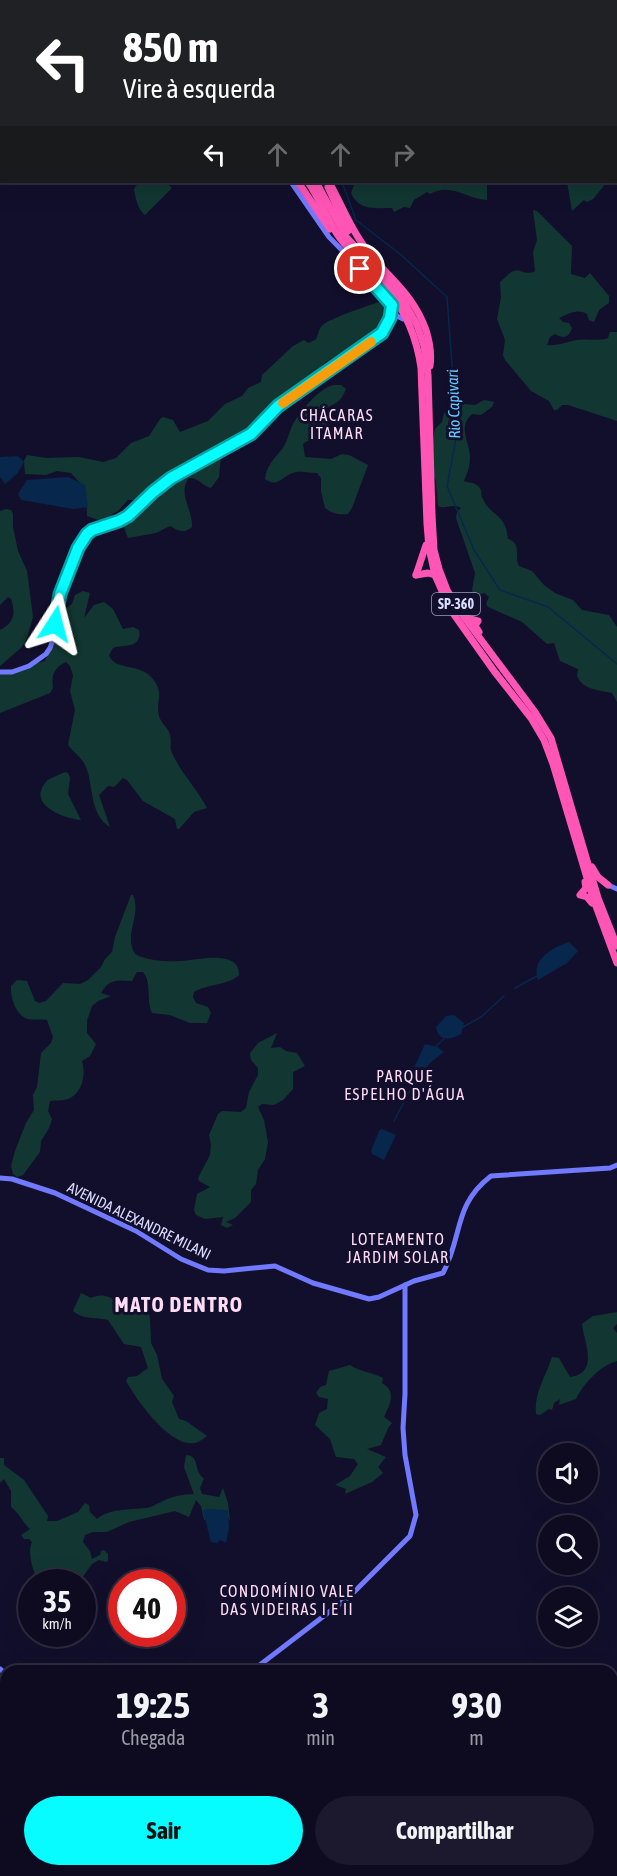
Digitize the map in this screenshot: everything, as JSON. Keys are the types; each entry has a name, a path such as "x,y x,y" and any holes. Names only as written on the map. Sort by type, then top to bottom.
{"highway":[{"path":"299,183 335,237 354,250"},
{"name":"SP-360","path":"309,183 336,233 391,282 412,314 421,336 428,375 434,550 447,590 464,617 478,621 476,629 538,717 550,738 586,860"},
{"name":"SP-360","path":"317,183 354,250 387,288 405,315 417,345 423,389 427,524 429,548 435,574 450,609 531,718 544,740 583,868 586,888 580,895 591,901 596,917 615,949"},
{"path":"328,183 354,250"},
{"path":"328,183 349,224 364,247 412,299 421,318 431,350 428,375"},
{"path":"392,305 403,319 417,345"},
{"path":"427,524 426,551 416,575 435,574"},
{"path":"586,860 598,877 608,885"},
{"path":"586,860 615,949 617,963"},
{"path":"598,898 598,887 608,885"}],"street":[{"path":"0,672 12,672 29,666 46,654 50,648 55,634 60,594 78,548 87,534 128,516 171,478 251,434 278,406 377,338 390,319 392,305 329,237 292,183"},
{"path":"390,319 398,316 403,319"},
{"path":"608,885 617,889"},
{"name":"AVENIDA ALEXANDRE MILANI","path":"0,1178 12,1179 55,1193 136,1231 181,1259 208,1270 224,1271 275,1266 313,1283 365,1299 379,1298 405,1285 443,1273 450,1257 463,1210 477,1186 491,1176 617,1165"},
{"path":"260,1665 350,1596 410,1536 417,1515 405,1455 403,1428 405,1285"}],"green space":[{"path":"138,183 166,183 172,188 145,215 139,207 134,189"},
{"path":"355,183 487,183 487,200 452,190 430,194 427,192 414,200 410,208 404,207 394,212 392,208 363,206 354,199 351,193"},
{"path":"567,183 606,183 593,199 587,202 584,200 572,211"},
{"path":"533,210 537,211 572,246 571,274 585,278 590,273 609,296 609,303 599,310 594,322 589,320 587,314 579,312 559,318 569,323 571,331 565,337 555,334 550,337 547,345 604,339 608,338 610,332 617,332 617,421 568,405 562,405 554,410 549,401 531,391 503,355 505,340 497,319 501,297 500,282 511,272 517,270 528,273 535,271 533,252 537,240"},
{"path":"379,302 385,302 386,314 372,335 326,362 276,403 248,430 232,440 230,445 225,443 222,445 219,477 211,488 196,479 189,478 185,496 192,521 192,527 189,529 181,531 170,526 156,533 128,538 122,522 141,502 139,500 128,500 112,514 109,520 104,522 87,516 86,494 71,473 57,471 46,475 25,474 24,461 27,455 46,458 79,457 103,462 116,458 131,443 149,436 163,417 173,420 180,432 208,421 225,404 242,396 248,388 261,382 262,375 293,346 304,340 308,343 315,340 324,324"},
{"path":"341,385 346,389 340,400 321,415 329,424 330,431 303,444 305,457 331,459 342,454 349,455 368,465 348,514 336,514 325,508 321,478 317,473 296,472 278,482 265,479 269,466 284,446 299,414 322,390"},
{"path":"484,400 494,402 492,407 481,415 472,414 465,424 470,458 464,481 480,488 486,505 501,519 508,539 515,544 519,566 532,571 544,585 555,593 573,600 582,610 609,615 617,627 617,702 612,693 592,689 583,684 577,676 578,669 560,661 554,643 547,644 522,622 488,607 486,604 489,597 484,593 474,597 472,590 475,573 456,518 461,508 438,506 436,481 430,465 430,455 435,429 442,422 444,413 465,404 475,405"},
{"path":"11,510 13,514 18,551 27,571 33,617 22,647 0,666 0,630 13,618 11,599 8,597 0,605 0,511"},
{"path":"83,591 90,593 84,618 94,605 104,602 113,609 123,629 133,627 139,630 138,640 135,643 113,648 109,655 116,663 146,673 155,683 159,692 159,716 171,738 172,753 207,808 194,812 179,829 177,829 175,819 143,801 123,778 114,787 108,786 99,795 110,827 103,822 95,808 86,767 68,745 75,710 70,691 73,675 66,662 54,672 53,688 50,693 0,713 0,672 45,661 55,640 58,618 62,611 72,604 75,595"},
{"path":"65,772 70,778 68,794 81,820 52,811 42,801 40,795 45,782"},
{"path":"131,895 135,903 131,939 135,954 164,961 225,959 233,962 239,975 230,981 194,992 193,997 196,1003 208,1007 211,1013 207,1023 190,1023 170,1015 152,1013 146,976 143,972 137,972 132,981 118,981 107,985 101,993 111,996 92,1006 87,1021 87,1033 96,1044 90,1056 82,1061 84,1072 80,1088 68,1099 50,1101 48,1111 52,1119 41,1141 40,1152 23,1175 17,1177 13,1174 11,1166 26,1123 34,1110 33,1095 37,1087 41,1053 51,1043 53,1037 47,1020 28,1019 20,1014 13,1000 11,986 17,980 27,981 35,1001 39,1003 46,1001 63,983 80,984 88,980 112,952 115,937"},
{"path":"277,1033 271,1048 280,1047 297,1053 305,1066 293,1072 293,1089 283,1100 274,1105 262,1104 258,1107 264,1120 268,1142 265,1159 258,1170 256,1184 251,1190 251,1202 235,1218 226,1222 233,1225 227,1228 221,1225 223,1217 205,1219 196,1215 194,1210 197,1194 210,1187 198,1178 210,1155 209,1135 218,1114 222,1111 241,1112 246,1108 249,1092 258,1075 258,1068 251,1060 250,1053 258,1043"},
{"path":"81,1293 91,1298 101,1296 110,1298 138,1312 143,1311 147,1306 151,1343 157,1355 162,1379 174,1396 172,1402 179,1419 186,1421 207,1436 195,1443 185,1443 175,1438 155,1421 126,1381 128,1377 137,1376 148,1368 141,1347 124,1344 108,1320 85,1317 73,1311"},
{"path":"617,1312 617,1324 613,1328 617,1333 617,1361 593,1376 576,1399 559,1405 560,1399 554,1403 552,1410 549,1409 540,1415 536,1414 539,1392 552,1357 559,1358 570,1377 585,1370 588,1356 582,1324 593,1316"},
{"path":"350,1365 383,1378 382,1383 391,1394 384,1417 392,1423 381,1445 367,1449 386,1457 378,1467 383,1473 372,1482 345,1494 346,1489 335,1485 350,1476 358,1464 354,1459 336,1457 330,1439 315,1425 319,1413 327,1409 328,1399 319,1397 316,1393 320,1387 326,1385 329,1371"},
{"path":"186,1455 194,1458 204,1478 200,1488 202,1494 219,1497 223,1488 230,1521 227,1514 204,1520 201,1506 196,1500 189,1517 175,1511 129,1522 107,1532 93,1532 85,1535 83,1542 90,1551 92,1559 104,1550 108,1554 108,1561 99,1560 88,1569 34,1569 30,1551 32,1542 21,1535 30,1529 11,1507 11,1491 4,1479 0,1483 0,1458 4,1458 4,1465 24,1480 48,1516 47,1521 57,1521 78,1512 85,1503 89,1505 90,1512 97,1519 114,1511 148,1508 181,1495 194,1494 184,1467"}],"water":[{"path":"18,456 24,462 17,474 5,484 0,477 0,457"},
{"path":"68,477 85,485 88,507 73,509 21,500 18,494 27,480"},
{"path":"569,942 578,951 567,963 538,980 536,973 540,961 556,947"},
{"path":"454,1015 464,1023 461,1034 453,1038 442,1037 436,1027 446,1016"},
{"path":"425,1044 437,1047 444,1052 431,1062 413,1084 414,1068"},
{"path":"382,1129 396,1135 384,1160 372,1154 371,1151"},
{"path":"206,1509 228,1510 229,1528 226,1543 220,1540 217,1543 211,1542 203,1511"}],"waterway":[{"name":"Rio Capivari","path":"342,183 356,220 400,254 447,297 457,433 447,486 474,550 500,590 548,607 617,664"},
{"path":"515,988 537,976"},
{"path":"463,1027 481,1017 504,996"},
{"path":"434,1048 444,1039"},
{"path":"394,1121 415,1081"}],"slow traffic":[{"path":"283,403 371,342"}],"district":[{"name":"CHÁCARAS ITAMAR","path":"337,424"},
{"name":"PARQUE ESPELHO D'ÁGUA","path":"405,1085"},
{"name":"LOTEAMENTO JARDIM SOLAR","path":"398,1248"},
{"name":"MATO DENTRO","path":"179,1305"},
{"name":"CONDOMÍNIO VALE DAS VIDEIRAS I E II","path":"287,1600"}],"route":[{"path":"55,624 60,594 82,539 87,534 98,527 128,516 171,478 251,434 278,406 382,333 390,318 392,305 360,269"}]}
